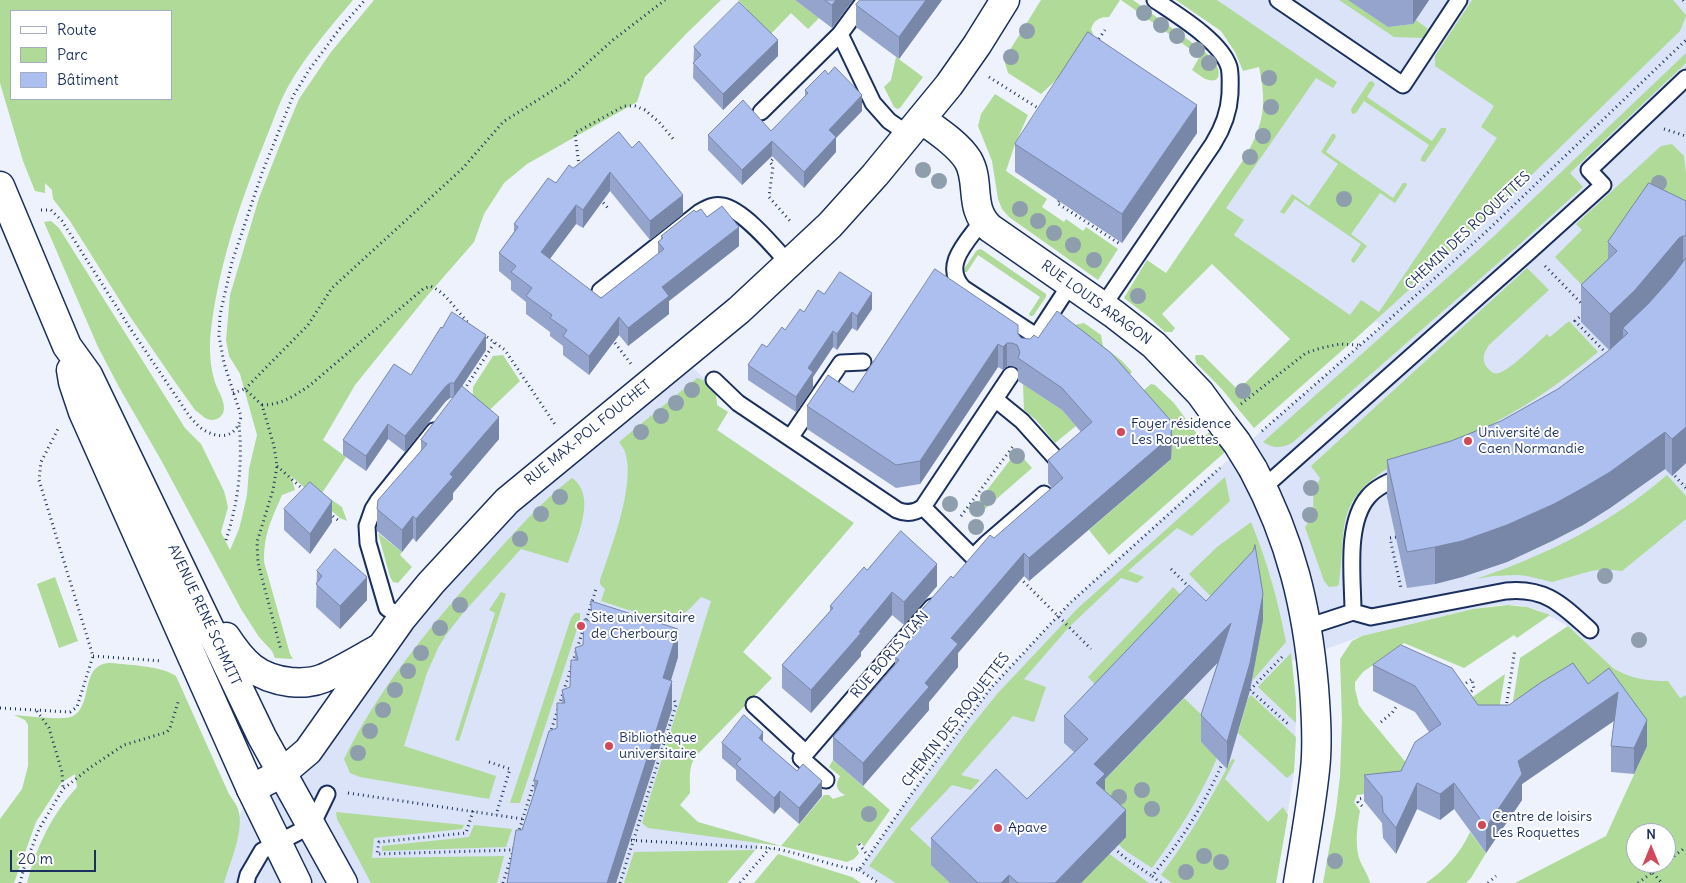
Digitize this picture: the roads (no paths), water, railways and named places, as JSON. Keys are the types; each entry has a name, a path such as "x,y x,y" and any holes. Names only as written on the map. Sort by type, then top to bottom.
{"street":[{"name":"RUE MAX-POL FOUCHET","path":"252,789 282,773 308,751 378,649 431,582 520,488 739,310 824,231 859,193 949,85 1005,0"},
{"path":"915,126 947,138 968,160 972,171 976,204 982,221"},
{"name":"AVENUE RENÉ SCHMITT","path":"0,186 67,346 88,375 262,737 343,883"},
{"name":"RUE LOUIS ARAGON","path":"982,221 1103,306 1137,331 1163,354 1200,393 1258,478 1294,566 1307,628 1314,693 1316,770 1298,883"},
{"name":"AVENUE RENÉ SCHMITT","path":"67,346 73,382 83,412 252,789 297,883"},
{"path":"188,580 238,655 260,674 277,680 306,683 323,679 378,649"}],"lane":[{"path":"761,112 840,34 865,0"},
{"path":"1103,306 1213,144 1225,123 1230,100 1229,67 1220,50 1189,23 1155,0"},
{"path":"1278,0 1403,85 1459,0"},
{"path":"840,34 873,103 889,122 915,126"},
{"path":"1258,478 1530,251 1603,185 1589,170 1686,78"},
{"path":"600,291 707,207 721,205 740,214 789,264"},
{"path":"982,221 954,263 954,276 963,288 1036,336"},
{"path":"1026,353 1071,283"},
{"path":"790,438 841,363 864,362"},
{"path":"714,380 738,403 897,510 905,513 914,512 923,507 1011,375"},
{"path":"995,400 1027,427 1059,462"},
{"path":"402,618 387,608 368,543 367,526 378,501 453,407"},
{"path":"1353,612 1353,536 1361,508 1368,497 1376,490 1396,479 1420,471"},
{"path":"923,507 949,533 970,561 986,544 1044,494"},
{"path":"1307,628 1353,612 1371,617 1518,590 1551,598 1590,630"},
{"name":"RUE BORIS VIAN","path":"806,753 942,595"},
{"path":"754,705 806,753 801,758 826,780"},
{"path":"246,883 248,875 262,851 312,825 327,794"}],"place":[{"name":"Foyer résidence Les Roquettes","path":"1121,432"},
{"name":"Université de Caen Normandie","path":"1468,441"},
{"name":"Site universitaire de Cherbourg","path":"581,626"},
{"name":"Bibliothèque universitaire","path":"609,746"},
{"name":"Centre de loisirs Les Roquettes","path":"1482,825"},
{"name":"Apave","path":"998,828"}]}
